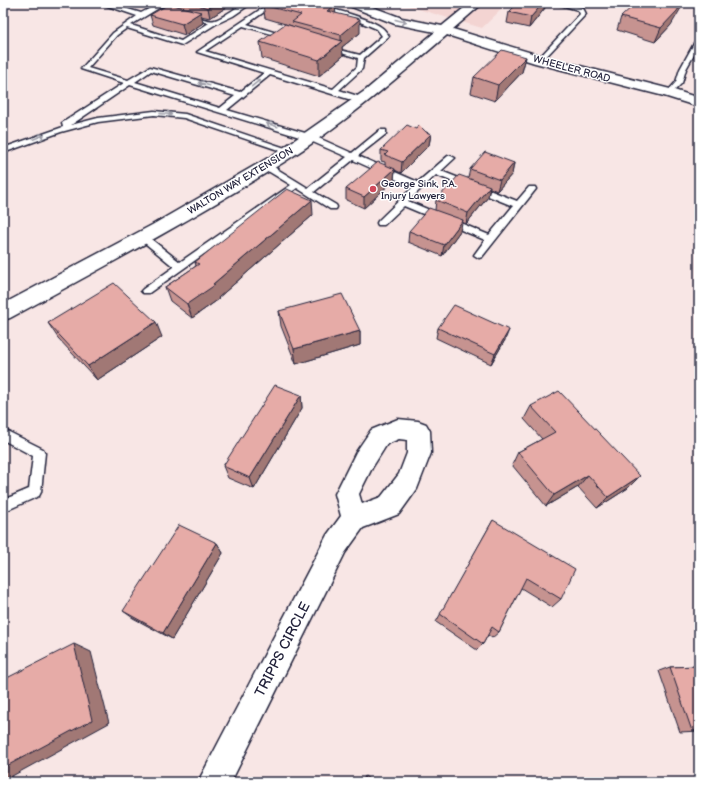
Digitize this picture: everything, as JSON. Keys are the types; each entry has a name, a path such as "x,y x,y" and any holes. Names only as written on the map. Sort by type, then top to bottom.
{"main road":[{"name":"WHEELER ROAD","path":"351,3 399,21 446,31 540,60 669,93 699,103"},
{"name":"WALTON WAY EXTENSION","path":"3,313 143,237 290,151 361,100 446,31 477,3"},
{"name":"WHEELER ROAD","path":"406,11 446,31"},
{"name":"TRIPPS CIRCLE","path":"214,782 336,544 354,519"}],"lane":[{"path":"102,3 142,15"},
{"path":"122,9 131,3"},
{"path":"127,26 182,43 249,3"},
{"path":"274,3 200,52 361,100"},
{"path":"301,3 350,16 379,28 386,36 361,57 360,68 334,91"},
{"path":"540,60 584,14 581,10 558,3"},
{"path":"165,6 158,6 142,15 113,36 84,69 309,136 419,186"},
{"path":"350,16 363,8"},
{"path":"179,13 216,22 240,25 293,39"},
{"path":"669,93 679,83 683,69 699,40"},
{"path":"325,47 361,57"},
{"path":"58,130 150,69 241,95"},
{"path":"222,110 268,73"},
{"path":"3,151 58,130 98,120 154,113 185,116 213,124 290,151"},
{"path":"308,192 383,132"},
{"path":"381,223 419,186 451,158"},
{"path":"266,166 333,207"},
{"path":"435,172 518,205"},
{"path":"146,291 296,185"},
{"path":"479,255 532,189"},
{"path":"403,202 491,239"},
{"path":"143,237 180,267"},
{"path":"3,434 39,453 35,492 3,506"}],"shaded area":[{"path":"398,3 508,3 482,28"}],"building":[{"path":"190,3 216,3 208,8"},
{"path":"267,3 331,3 335,4 327,11 360,19 341,35 292,22 301,15 263,5"},
{"path":"518,3 543,3 531,17 509,12"},
{"path":"636,3 682,3 677,11 661,28 621,17"},
{"path":"169,4 201,12 182,24 150,15"},
{"path":"285,24 342,41 319,60 260,42"},
{"path":"502,50 526,57 498,85 474,77"},
{"path":"407,125 416,129 419,125 426,132 431,134 402,162 385,155 388,152 381,150"},
{"path":"485,152 514,163 500,180 470,169"},
{"path":"378,162 395,169 364,197 346,189"},
{"path":"459,175 490,186 468,213 436,200"},
{"path":"287,189 312,200 213,284 215,285 187,304 165,287 199,264 195,262"},
{"path":"429,208 463,220 444,245 409,231"},
{"path":"114,283 156,322 88,366 48,323"},
{"path":"342,294 360,331 294,349 279,311"},
{"path":"454,305 509,330 495,354 438,328"},
{"path":"275,385 301,395 250,478 223,466"},
{"path":"559,391 640,476 608,497 588,475 554,495 518,452 555,432 531,406"},
{"path":"493,520 575,569 561,599 526,578 499,632 492,627 483,644 440,614"},
{"path":"179,525 217,543 163,633 123,611"},
{"path":"74,644 92,720 3,768 3,680"},
{"path":"699,666 699,730 692,731 670,667"},
{"path":"365,776 373,782 362,782"}],"place":[{"name":"George Sink, P.A. Injury Lawyers","path":"373,189"}]}
